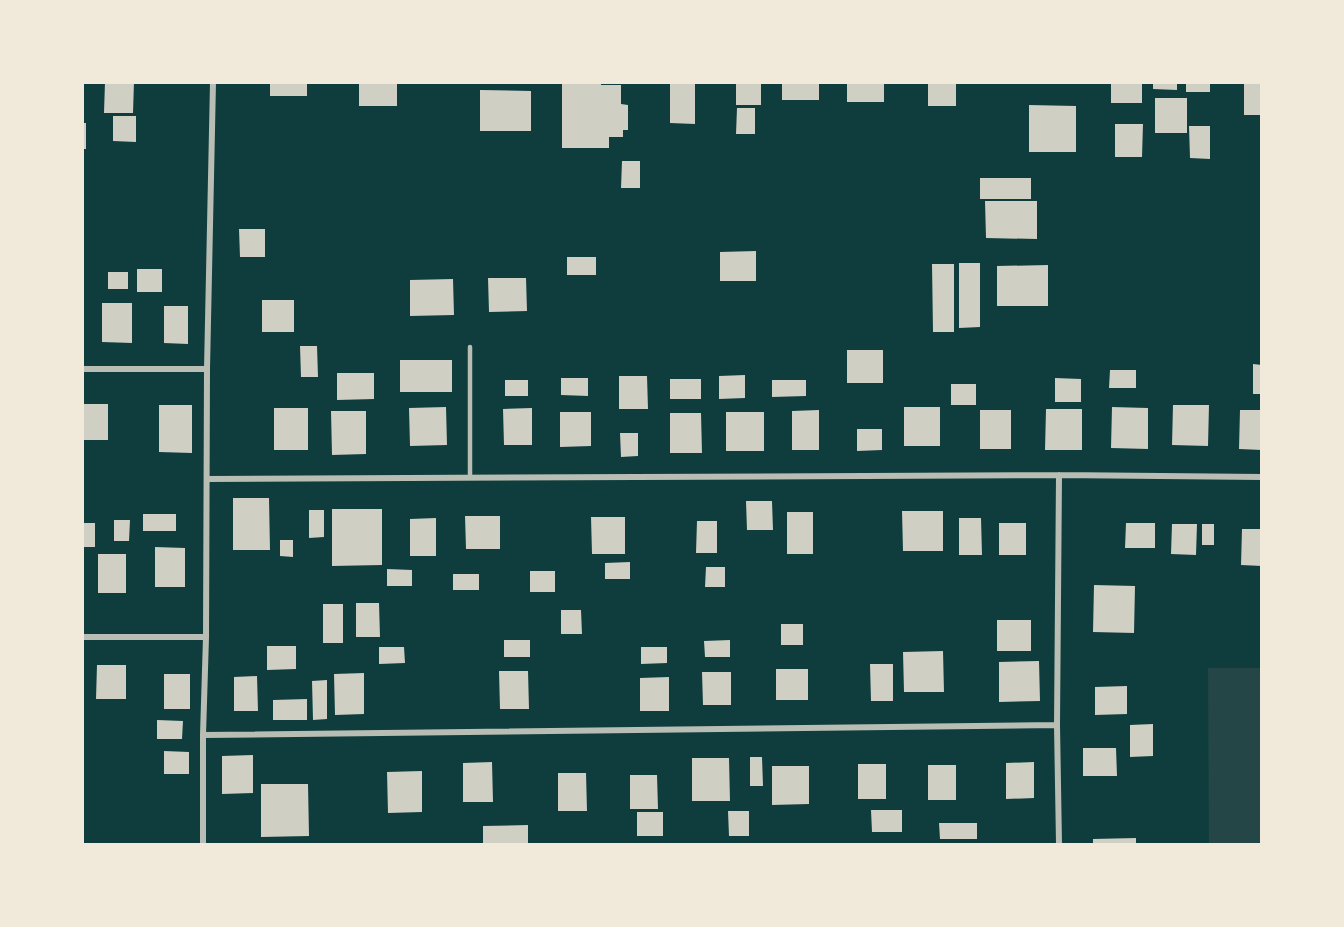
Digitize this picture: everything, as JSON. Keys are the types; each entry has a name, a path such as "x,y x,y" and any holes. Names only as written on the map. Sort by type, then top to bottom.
{"street":[{"path":"203,844 202,735 206,637 207,369 213,82"},
{"path":"82,369 207,369"},
{"path":"207,479 1059,475 1262,477"},
{"path":"1059,475 1057,725 1059,844"},
{"path":"82,637 206,637"},
{"path":"202,735 1057,725"}],"lane":[{"path":"470,347 470,477"}],"shaded area":[{"path":"1208,668 1261,668 1261,844 1209,844"}],"building":[{"path":"105,82 134,82 133,113 104,113"},
{"path":"270,82 307,82 307,96 270,96"},
{"path":"359,82 397,82 397,106 359,106"},
{"path":"562,82 601,82 601,85 621,85 621,104 628,105 628,130 623,130 623,137 609,137 609,148 562,148"},
{"path":"736,82 761,82 761,105 736,105"},
{"path":"782,82 819,82 819,100 782,100"},
{"path":"847,82 884,82 884,102 847,102"},
{"path":"928,82 956,82 956,106 928,106"},
{"path":"1111,82 1142,82 1142,103 1111,103"},
{"path":"1153,82 1177,82 1177,90 1153,89"},
{"path":"1186,82 1210,82 1210,92 1186,92"},
{"path":"670,83 695,83 695,124 670,123"},
{"path":"1244,83 1262,83 1262,115 1244,115"},
{"path":"480,90 531,91 531,131 480,131"},
{"path":"1155,98 1187,98 1187,133 1155,133"},
{"path":"1029,105 1076,106 1076,152 1029,152"},
{"path":"737,108 755,108 755,134 736,134"},
{"path":"113,116 136,116 136,142 113,141"},
{"path":"82,123 86,123 86,149 82,149"},
{"path":"1115,124 1143,124 1142,157 1115,157"},
{"path":"1189,126 1210,126 1210,159 1190,158"},
{"path":"622,161 640,161 640,188 621,188"},
{"path":"980,178 1031,178 1031,199 980,199"},
{"path":"985,201 1037,201 1037,239 986,238"},
{"path":"239,229 265,229 265,257 240,257"},
{"path":"756,251 756,281 720,281 720,252"},
{"path":"567,257 596,257 596,275 567,275"},
{"path":"959,263 980,263 980,327 959,328"},
{"path":"932,264 954,264 954,332 933,332"},
{"path":"1048,265 1048,306 997,306 997,266"},
{"path":"137,269 162,269 162,292 137,292"},
{"path":"108,272 128,272 128,289 108,289"},
{"path":"488,278 526,278 527,311 489,312"},
{"path":"453,279 454,315 410,316 410,280"},
{"path":"262,300 294,300 294,332 262,332"},
{"path":"102,303 132,303 132,343 102,342"},
{"path":"164,306 188,306 188,344 164,343"},
{"path":"300,346 317,346 318,377 301,377"},
{"path":"847,350 883,350 883,383 847,383"},
{"path":"400,360 452,360 452,392 400,392"},
{"path":"1253,364 1262,365 1262,394 1253,394"},
{"path":"1110,370 1136,370 1136,388 1109,388"},
{"path":"337,373 374,373 374,399 337,400"},
{"path":"745,375 745,398 719,399 719,376"},
{"path":"619,376 647,376 648,409 619,409"},
{"path":"561,378 588,378 588,396 561,395"},
{"path":"1055,378 1081,379 1081,402 1055,402"},
{"path":"670,379 701,379 701,399 670,399"},
{"path":"505,380 528,380 528,396 505,396"},
{"path":"772,380 806,380 806,396 772,397"},
{"path":"951,384 976,384 976,405 951,405"},
{"path":"82,404 108,404 108,440 82,440"},
{"path":"159,405 192,405 192,453 159,452"},
{"path":"1173,405 1209,405 1208,446 1172,445"},
{"path":"446,407 447,445 410,446 409,408"},
{"path":"904,407 940,407 940,446 904,446"},
{"path":"1112,407 1148,408 1148,449 1111,448"},
{"path":"274,408 308,408 308,450 274,450"},
{"path":"532,408 532,445 504,445 503,409"},
{"path":"1046,409 1082,409 1082,450 1045,450"},
{"path":"819,410 819,450 792,450 792,411"},
{"path":"980,410 1011,410 1011,449 980,449"},
{"path":"1240,410 1262,410 1262,450 1239,449"},
{"path":"331,411 366,411 366,454 332,455"},
{"path":"560,412 591,412 591,446 560,447"},
{"path":"726,412 764,412 764,451 726,451"},
{"path":"670,413 701,413 702,453 670,453"},
{"path":"857,429 882,429 882,450 857,451"},
{"path":"620,433 638,433 638,456 621,457"},
{"path":"233,498 269,498 270,550 233,550"},
{"path":"746,501 772,501 773,530 747,530"},
{"path":"332,509 382,509 382,565 332,566"},
{"path":"309,510 324,510 324,537 309,538"},
{"path":"902,511 943,511 943,551 903,551"},
{"path":"787,512 813,512 813,554 787,554"},
{"path":"143,514 176,514 176,531 143,531"},
{"path":"465,516 500,516 500,549 466,549"},
{"path":"591,517 625,517 625,554 592,554"},
{"path":"436,518 436,556 410,556 410,519"},
{"path":"959,518 981,518 982,555 959,555"},
{"path":"114,520 130,520 129,541 114,541"},
{"path":"697,521 717,521 717,553 696,553"},
{"path":"82,523 95,523 95,547 82,547"},
{"path":"999,523 1026,523 1026,555 999,555"},
{"path":"1126,523 1155,523 1155,548 1125,548"},
{"path":"1172,524 1197,524 1196,555 1171,554"},
{"path":"1202,524 1214,524 1214,545 1202,545"},
{"path":"1242,529 1262,529 1262,566 1241,565"},
{"path":"280,540 293,540 293,557 280,556"},
{"path":"155,547 185,548 185,587 155,587"},
{"path":"98,554 126,554 126,593 98,593"},
{"path":"630,562 630,579 605,579 605,563"},
{"path":"706,567 725,567 725,587 705,587"},
{"path":"387,569 412,570 412,586 387,586"},
{"path":"530,571 555,571 555,592 530,592"},
{"path":"453,574 479,574 479,590 453,590"},
{"path":"1094,585 1135,586 1134,633 1093,632"},
{"path":"356,603 379,603 380,637 356,637"},
{"path":"323,604 343,604 343,643 323,643"},
{"path":"561,610 581,610 582,634 561,634"},
{"path":"997,620 1031,620 1031,651 997,651"},
{"path":"781,624 803,624 803,645 781,645"},
{"path":"504,640 530,640 530,657 504,657"},
{"path":"730,640 730,657 705,657 704,641"},
{"path":"267,646 296,646 296,669 267,670"},
{"path":"379,647 404,647 405,663 379,664"},
{"path":"641,647 667,647 667,663 641,664"},
{"path":"943,651 944,692 904,692 903,652"},
{"path":"1039,661 1040,701 999,702 999,662"},
{"path":"870,664 893,664 893,701 871,701"},
{"path":"97,665 126,665 126,699 96,699"},
{"path":"776,669 808,669 808,700 776,700"},
{"path":"499,671 528,671 529,709 500,709"},
{"path":"702,672 731,672 731,705 703,705"},
{"path":"364,673 364,714 335,715 334,674"},
{"path":"164,674 190,674 190,709 164,709"},
{"path":"257,676 258,711 234,711 234,677"},
{"path":"669,677 669,711 640,711 640,678"},
{"path":"327,680 327,719 313,720 312,681"},
{"path":"1127,686 1127,714 1095,715 1095,687"},
{"path":"307,699 307,720 273,720 273,700"},
{"path":"157,720 183,721 182,739 157,739"},
{"path":"1153,724 1153,756 1130,757 1130,725"},
{"path":"1083,748 1116,748 1117,776 1083,776"},
{"path":"164,751 189,752 189,774 164,774"},
{"path":"253,755 253,793 222,794 222,756"},
{"path":"750,757 762,757 763,786 750,786"},
{"path":"692,758 729,758 730,801 692,801"},
{"path":"492,762 493,802 463,802 463,763"},
{"path":"1034,762 1034,798 1006,799 1006,763"},
{"path":"858,764 886,764 886,799 858,799"},
{"path":"928,765 956,765 956,800 928,800"},
{"path":"772,766 809,766 809,804 772,805"},
{"path":"422,771 422,812 388,813 387,772"},
{"path":"558,773 586,773 587,811 558,811"},
{"path":"630,775 657,775 658,809 630,809"},
{"path":"261,784 308,784 309,836 261,837"},
{"path":"871,810 902,810 902,832 872,832"},
{"path":"728,811 749,811 749,836 729,836"},
{"path":"637,812 663,812 663,836 637,836"},
{"path":"939,823 977,823 977,839 940,839"},
{"path":"528,825 528,844 483,844 483,826"},
{"path":"1136,838 1136,844 1093,844 1093,839"}]}
